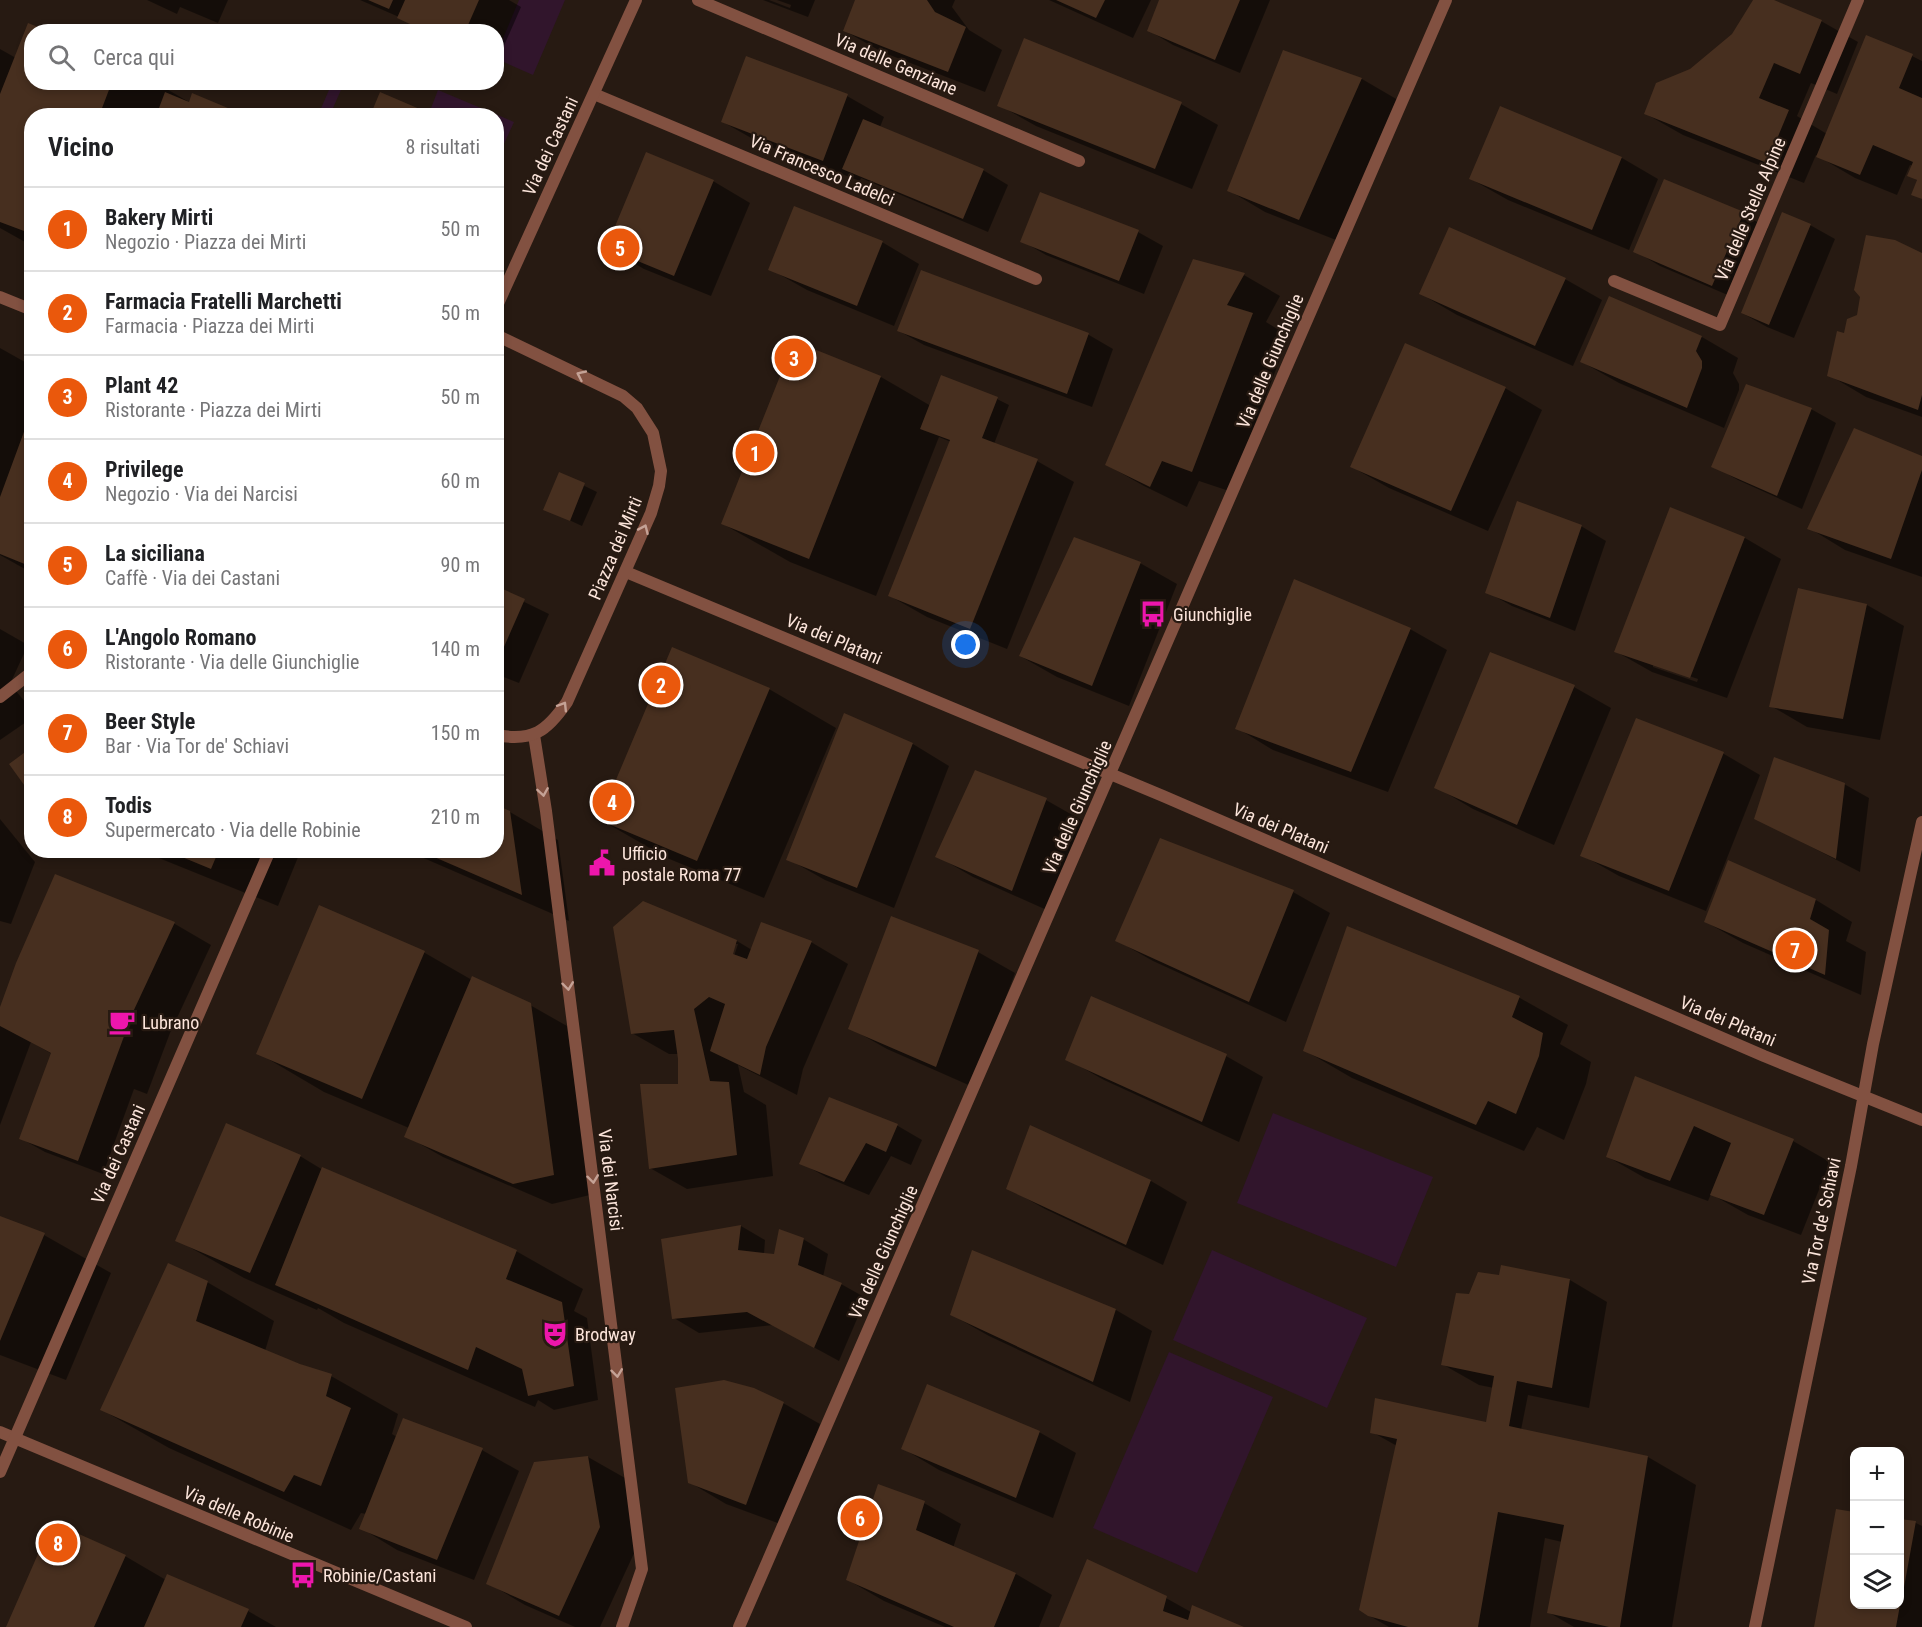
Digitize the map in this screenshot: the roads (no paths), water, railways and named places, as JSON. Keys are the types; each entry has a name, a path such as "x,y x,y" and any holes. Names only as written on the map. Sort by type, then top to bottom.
{"street":[{"name":"Via dei Castani","path":"504,290 636,0"},
{"name":"Via delle Genziane","path":"699,0 1079,161"},
{"name":"Via delle Giunchiglie","path":"739,1627 1446,0"},
{"name":"Via delle Stelle Alpine","path":"1614,281 1720,325 1858,0"},
{"name":"Via Francesco Ladelci","path":"594,93 1036,279"},
{"path":"0,297 24,307"},
{"name":"Piazza dei Mirti","path":"504,339 623,396 637,408 651,427 661,471 651,513 567,702 550,724 534,735"},
{"name":"Via dei Platani","path":"626,572 1110,775 1764,1056 1922,1120"},
{"path":"0,697 24,678"},
{"path":"504,736 534,735"},
{"name":"Via dei Narcisi","path":"534,735 546,811 642,1569 622,1627"},
{"name":"Via Tor de' Schiavi","path":"1755,1627 1851,1166 1873,1044 1922,822"},
{"name":"Via dei Castani","path":"0,1472 267,858"},
{"name":"Via delle Robinie","path":"0,1432 466,1627"}],"place":[{"name":"La siciliana","path":"620,248"},
{"name":"Plant 42","path":"794,358"},
{"name":"Bakery Mirti","path":"755,453"},
{"name":"Giunchiglie","path":"1153,614"},
{"name":"Farmacia Fratelli Marchetti","path":"661,685"},
{"name":"Privilege","path":"612,802"},
{"name":"Ufficio postale Roma 77","path":"602,863"},
{"name":"Beer Style","path":"1795,950"},
{"name":"Lubrano","path":"122,1022"},
{"name":"Brodway","path":"555,1334"},
{"name":"L'Angolo Romano","path":"860,1518"},
{"name":"Todis","path":"58,1543"},
{"name":"Robinie/Castani","path":"303,1575"}]}
